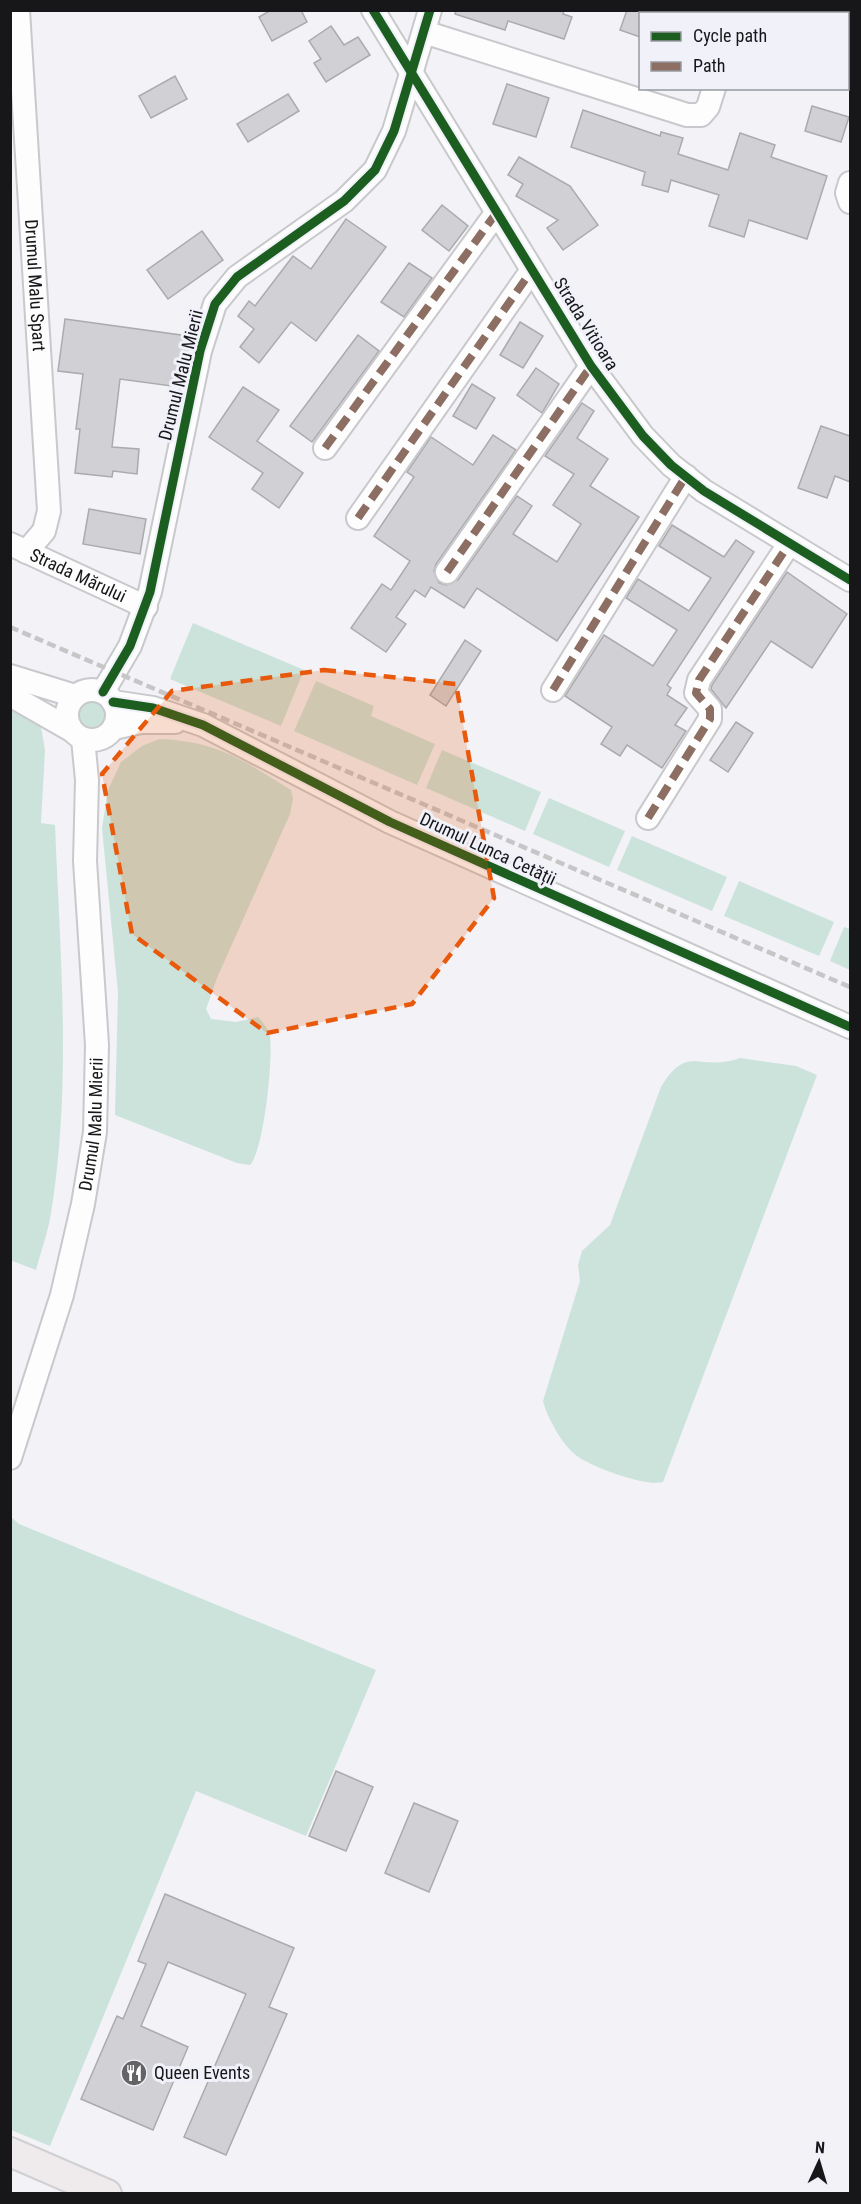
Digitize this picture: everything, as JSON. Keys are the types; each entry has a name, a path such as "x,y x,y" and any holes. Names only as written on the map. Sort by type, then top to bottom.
{"main road":[{"path":"10,2152 107,2193"}],"street":[{"name":"Drumul Malu Spart","path":"18,10 21,185 49,511 44,531 18,548"},
{"name":"Strada Vitioara","path":"373,10 591,366 643,436 704,491 850,580"},
{"name":"Drumul Malu Mierii","path":"108,697 146,607 200,351 215,304 237,277 362,186 385,152 427,21"},
{"path":"427,21 687,115 701,115 708,107 713,90"},
{"path":"850,183 847,193 850,202"},
{"path":"325,448 497,212"},
{"name":"Strada Vitioara","path":"357,518 532,270"},
{"name":"Strada Vitioara","path":"447,572 591,366"},
{"path":"553,690 686,476"},
{"path":"648,818 710,718 710,709 696,693 699,680 789,544"},
{"name":"Strada Mărului","path":"18,548 146,607"},
{"path":"10,676 75,696"},
{"path":"90,690 108,697 117,714 91,734 66,716 67,709 75,696 90,690"},
{"path":"10,695 91,734"},
{"name":"Drumul Lunca Cetății","path":"108,697 153,708 203,725 390,822 850,1027"},
{"name":"Drumul Lunca Cetății","path":"91,734 153,721 203,725"},
{"name":"Drumul Malu Mierii","path":"10,1458 62,1294 83,1204 95,1132 97,1045 84,842 91,734"}],"highlighted area":[{"path":"324,670 456,684 494,898 412,1004 267,1033 132,934 102,774 172,691"}],"green space":[{"path":"193,623 304,670 281,726 170,679"},
{"path":"316,681 374,706 371,716 435,744 417,785 294,731"},
{"path":"92,701 102,705 106,715 102,725 92,729 82,725 78,715 82,705"},
{"path":"10,707 41,727 45,750 41,823 55,825 63,1019 61,1116 51,1213 36,1270 10,1260"},
{"path":"159,739 197,744 229,754 291,790 293,799 290,814 217,978 206,1009 211,1019 236,1022 258,1017 266,1026 269,1034 271,1048 266,1104 259,1142 250,1165 237,1163 115,1115 118,992 102,828 108,790 121,762 142,746"},
{"path":"442,750 541,792 525,831 426,788"},
{"path":"549,798 625,831 609,867 533,834"},
{"path":"632,836 727,877 712,911 617,870"},
{"path":"739,881 834,922 819,956 724,916"},
{"path":"844,927 850,929 850,970 830,961"},
{"path":"740,1058 796,1066 817,1075 663,1482 645,1482 621,1476 597,1467 574,1454 557,1432 543,1401 580,1281 578,1265 582,1251 610,1225 661,1087 670,1073 687,1062 714,1063"},
{"path":"10,1516 19,1524 376,1670 306,1836 196,1791 50,2146 11,2130"}],"building":[{"path":"271,10 301,10 307,22 272,41 259,17"},
{"path":"456,10 564,10 563,14 572,17 564,39 508,21 505,30 455,14"},
{"path":"627,10 640,10 639,37 620,30"},
{"path":"331,26 344,45 358,37 370,55 326,82 314,63 321,59 309,41"},
{"path":"175,76 187,99 151,118 139,96"},
{"path":"507,84 549,98 536,137 493,124"},
{"path":"288,94 299,111 248,142 237,124"},
{"path":"812,106 849,117 841,142 805,131"},
{"path":"583,110 660,136 661,132 683,138 678,154 728,170 740,133 775,145 771,157 827,176 807,239 749,220 744,237 709,226 719,195 671,180 668,192 642,185 645,172 571,147"},
{"path":"519,157 570,186 598,225 563,250 547,228 558,220 516,196 523,184 508,175"},
{"path":"442,205 468,226 449,251 422,230"},
{"path":"346,219 386,247 316,341 291,322 259,363 240,347 254,329 238,316 249,301 255,306 293,256 311,269"},
{"path":"202,231 223,260 168,299 147,270"},
{"path":"409,263 432,278 404,317 381,302"},
{"path":"65,319 188,336 179,387 120,379 112,447 139,449 137,474 113,471 112,477 75,473 80,429 76,429 83,374 58,371"},
{"path":"520,322 543,336 523,368 500,355"},
{"path":"358,335 379,351 312,442 290,426"},
{"path":"536,368 559,384 542,413 517,395"},
{"path":"472,384 495,398 476,429 453,416"},
{"path":"243,387 279,410 257,441 303,473 279,508 252,489 263,473 209,437"},
{"path":"582,403 594,411 577,438 608,459 590,486 639,517 557,641 477,588 464,608 431,587 425,597 415,590 396,617 406,624 386,652 351,628 382,584 391,590 410,561 374,536 414,477 407,472 431,437 473,465 493,435 516,450 436,564 434,571 439,583 446,585 458,580 517,496 532,506 513,534 557,562 581,524 553,505 574,474 545,456"},
{"path":"821,426 850,436 850,482 835,476 827,498 798,488"},
{"path":"89,509 146,519 140,554 83,544"},
{"path":"672,525 724,557 736,540 754,552 667,685 671,688 667,695 687,708 675,725 686,731 662,768 627,745 620,756 601,744 612,727 565,696 604,635 653,666 677,630 626,598 638,579 689,611 711,578 659,546"},
{"path":"787,572 847,614 812,668 771,641 726,708 711,689 712,685"},
{"path":"465,640 481,651 446,706 430,695"},
{"path":"736,722 753,733 728,772 710,760"},
{"path":"336,1771 373,1787 346,1851 309,1836"},
{"path":"414,1803 458,1821 429,1892 385,1873"},
{"path":"165,1894 294,1948 269,2007 287,2014 226,2155 184,2137 246,1994 168,1962 141,2026 188,2047 153,2130 81,2099 117,2016 123,2019 146,1964 138,1961"}],"railway":[{"path":"10,627 850,987"}],"marked path":[{"path":"325,448 497,212"},
{"path":"358,518 532,270"},
{"path":"447,572 591,366"},
{"path":"553,690 686,476"},
{"path":"648,818 710,719 710,709 696,693 699,680 789,544"}],"cycle path":[{"path":"373,10 591,366 643,436 671,465 704,491 850,580"},
{"path":"103,692 130,646 150,592 200,351 215,304 237,277 344,201 375,170 394,131 430,10"},
{"path":"113,702 153,708 203,725 390,822 850,1027"}],"place":[{"name":"Queen Events","path":"134,2073"}]}
